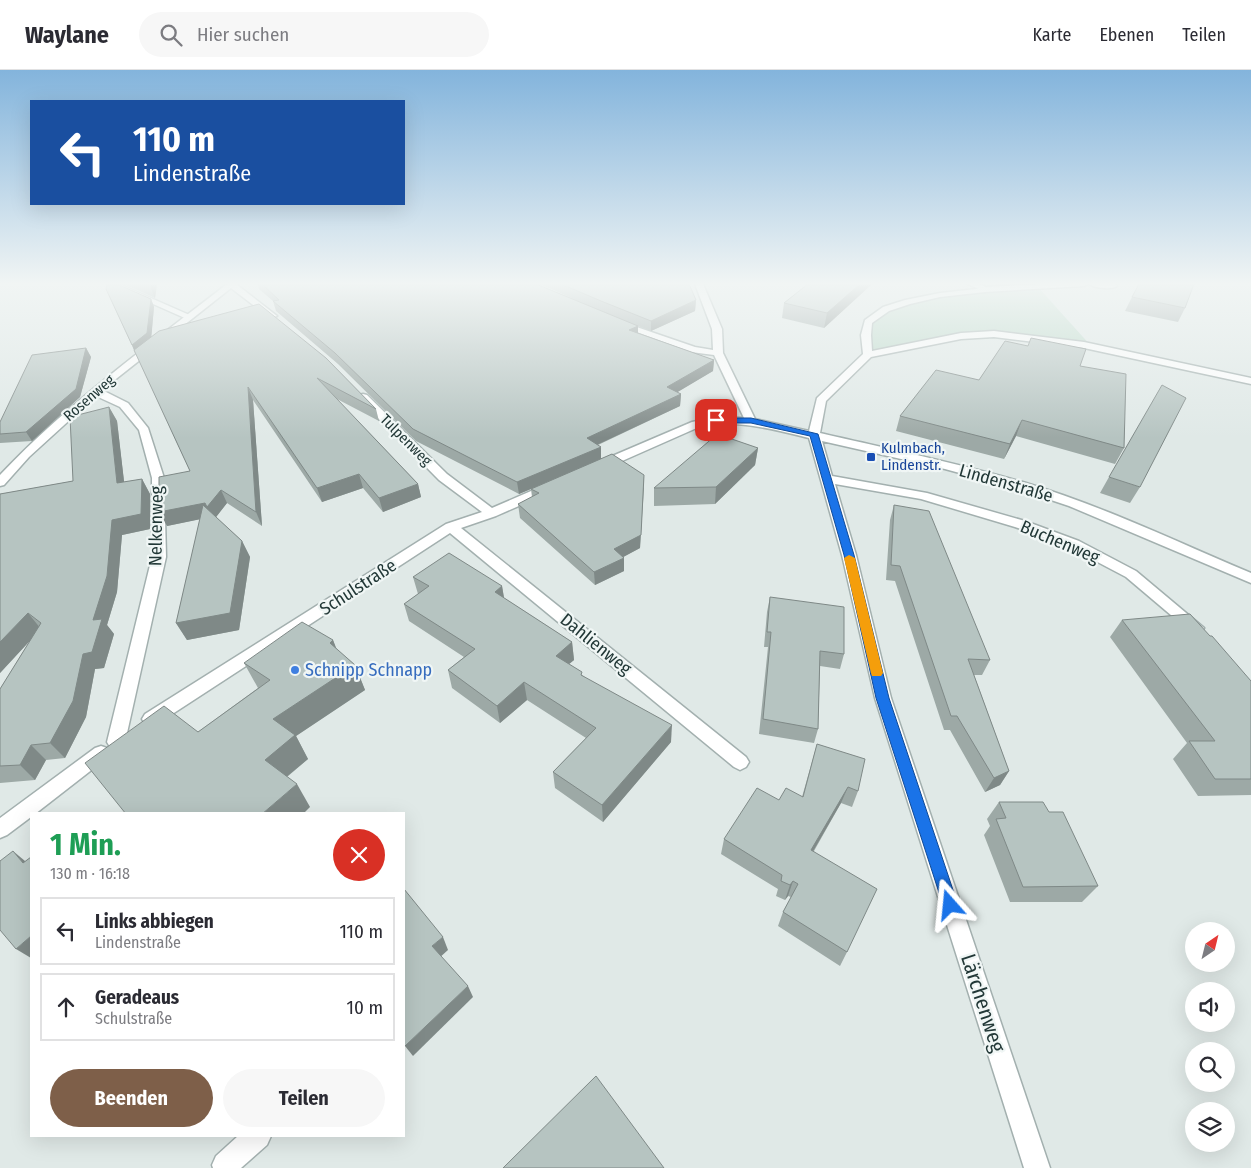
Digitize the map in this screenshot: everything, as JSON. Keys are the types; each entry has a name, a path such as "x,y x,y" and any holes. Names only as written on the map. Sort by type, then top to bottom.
{"street":[{"name":"Rosenweg","path":"0,482 25,455 95,391 167,335"},
{"path":"647,335 694,350 718,353"},
{"path":"589,470 696,424 716,420 751,421 718,353 717,335"},
{"path":"866,335 868,355"},
{"path":"814,434 820,400 868,355 961,336 974,335"},
{"path":"1011,335 1084,345 1251,380"},
{"name":"Tulpenweg","path":"354,388 443,477 491,513"},
{"name":"Nelkenweg","path":"95,391 124,405 144,430 158,478 159,558 116,742"},
{"name":"Lindenstraße","path":"751,421 814,434 1022,486 1073,503 1251,578"},
{"name":"Lärchenweg","path":"814,434 849,555 883,698 1037,1168"},
{"name":"Buchenweg","path":"828,479 923,496 1020,524 1074,544 1131,574 1195,627 1207,640"},
{"name":"Schulstraße","path":"0,829 116,742 451,527 491,513 562,482"},
{"name":"Dahlienweg","path":"451,527 740,762"},
{"path":"226,1168 225,1165 257,1137"}],"green space":[{"path":"868,335 1081,335 1092,347 1021,336 961,336 868,355"}],"building":[{"path":"127,335 144,335 132,345"},
{"path":"153,335 298,335 326,358 376,409 317,378 418,484 379,498 359,474 317,488 248,387 256,512 221,490 207,507 205,503 159,512 159,477 190,471 134,350"},
{"path":"314,335 644,335 714,360 667,387 681,394 587,438 601,447 517,482 413,429 335,353"},
{"path":"1031,338 1086,349 1080,366 1126,374 1124,448 1022,420 1010,444 900,416 936,370 979,380 1005,341 1028,346"},
{"path":"86,348 76,389 26,432 0,434 0,422 32,355"},
{"path":"1162,385 1186,398 1140,487 1109,477"},
{"path":"109,407 117,483 142,479 141,514 112,520 107,576 93,620 102,619 92,652 83,654 73,701 50,743 31,745 20,765 0,766 0,689 41,623 28,613 0,642 0,494 73,481 70,417"},
{"path":"715,436 723,436 758,448 716,487 654,488"},
{"path":"612,454 644,475 641,535 614,549 624,558 594,572 518,504 539,493 531,489"},
{"path":"203,505 242,541 230,613 176,623"},
{"path":"894,505 929,511 990,660 968,659 1009,771 994,778 957,716 951,716 900,566 891,565"},
{"path":"449,553 502,586 495,592 572,642 556,656 582,672 581,675 672,725 602,805 553,772 596,728 524,682 497,706 448,670 475,649 404,604 429,586 413,577"},
{"path":"770,597 844,607 844,654 820,651 818,729 763,719 771,632 767,632"},
{"path":"1190,614 1251,681 1251,779 1215,779 1189,741 1215,741 1122,620"},
{"path":"302,622 333,640 330,643 355,665 273,719 295,735 265,760 297,784 264,812 124,812 85,763 164,706 198,732 270,680 244,663"},
{"path":"817,744 865,759 858,791 848,787 811,850 877,889 847,952 783,912 798,884 793,881 790,885 781,881 782,875 724,839 757,788 779,800 786,788 803,797"},
{"path":"999,802 1043,802 1049,812 1063,812 1098,886 1023,887 996,819 1006,818"},
{"path":"13,851 23,863 30,858 30,937 16,949 0,930 0,861"},
{"path":"405,890 443,937 432,946 468,986 405,1046"},
{"path":"596,1076 664,1168 503,1168"}],"slow traffic":[{"path":"849,558 877,673"}],"place":[{"name":"Kulmbach, Lindenstr.","path":"871,457"},
{"name":"Schnipp Schnapp","path":"295,670"}],"route":[{"path":"716,420 751,421 814,434 849,555 883,698 950,905"}]}
